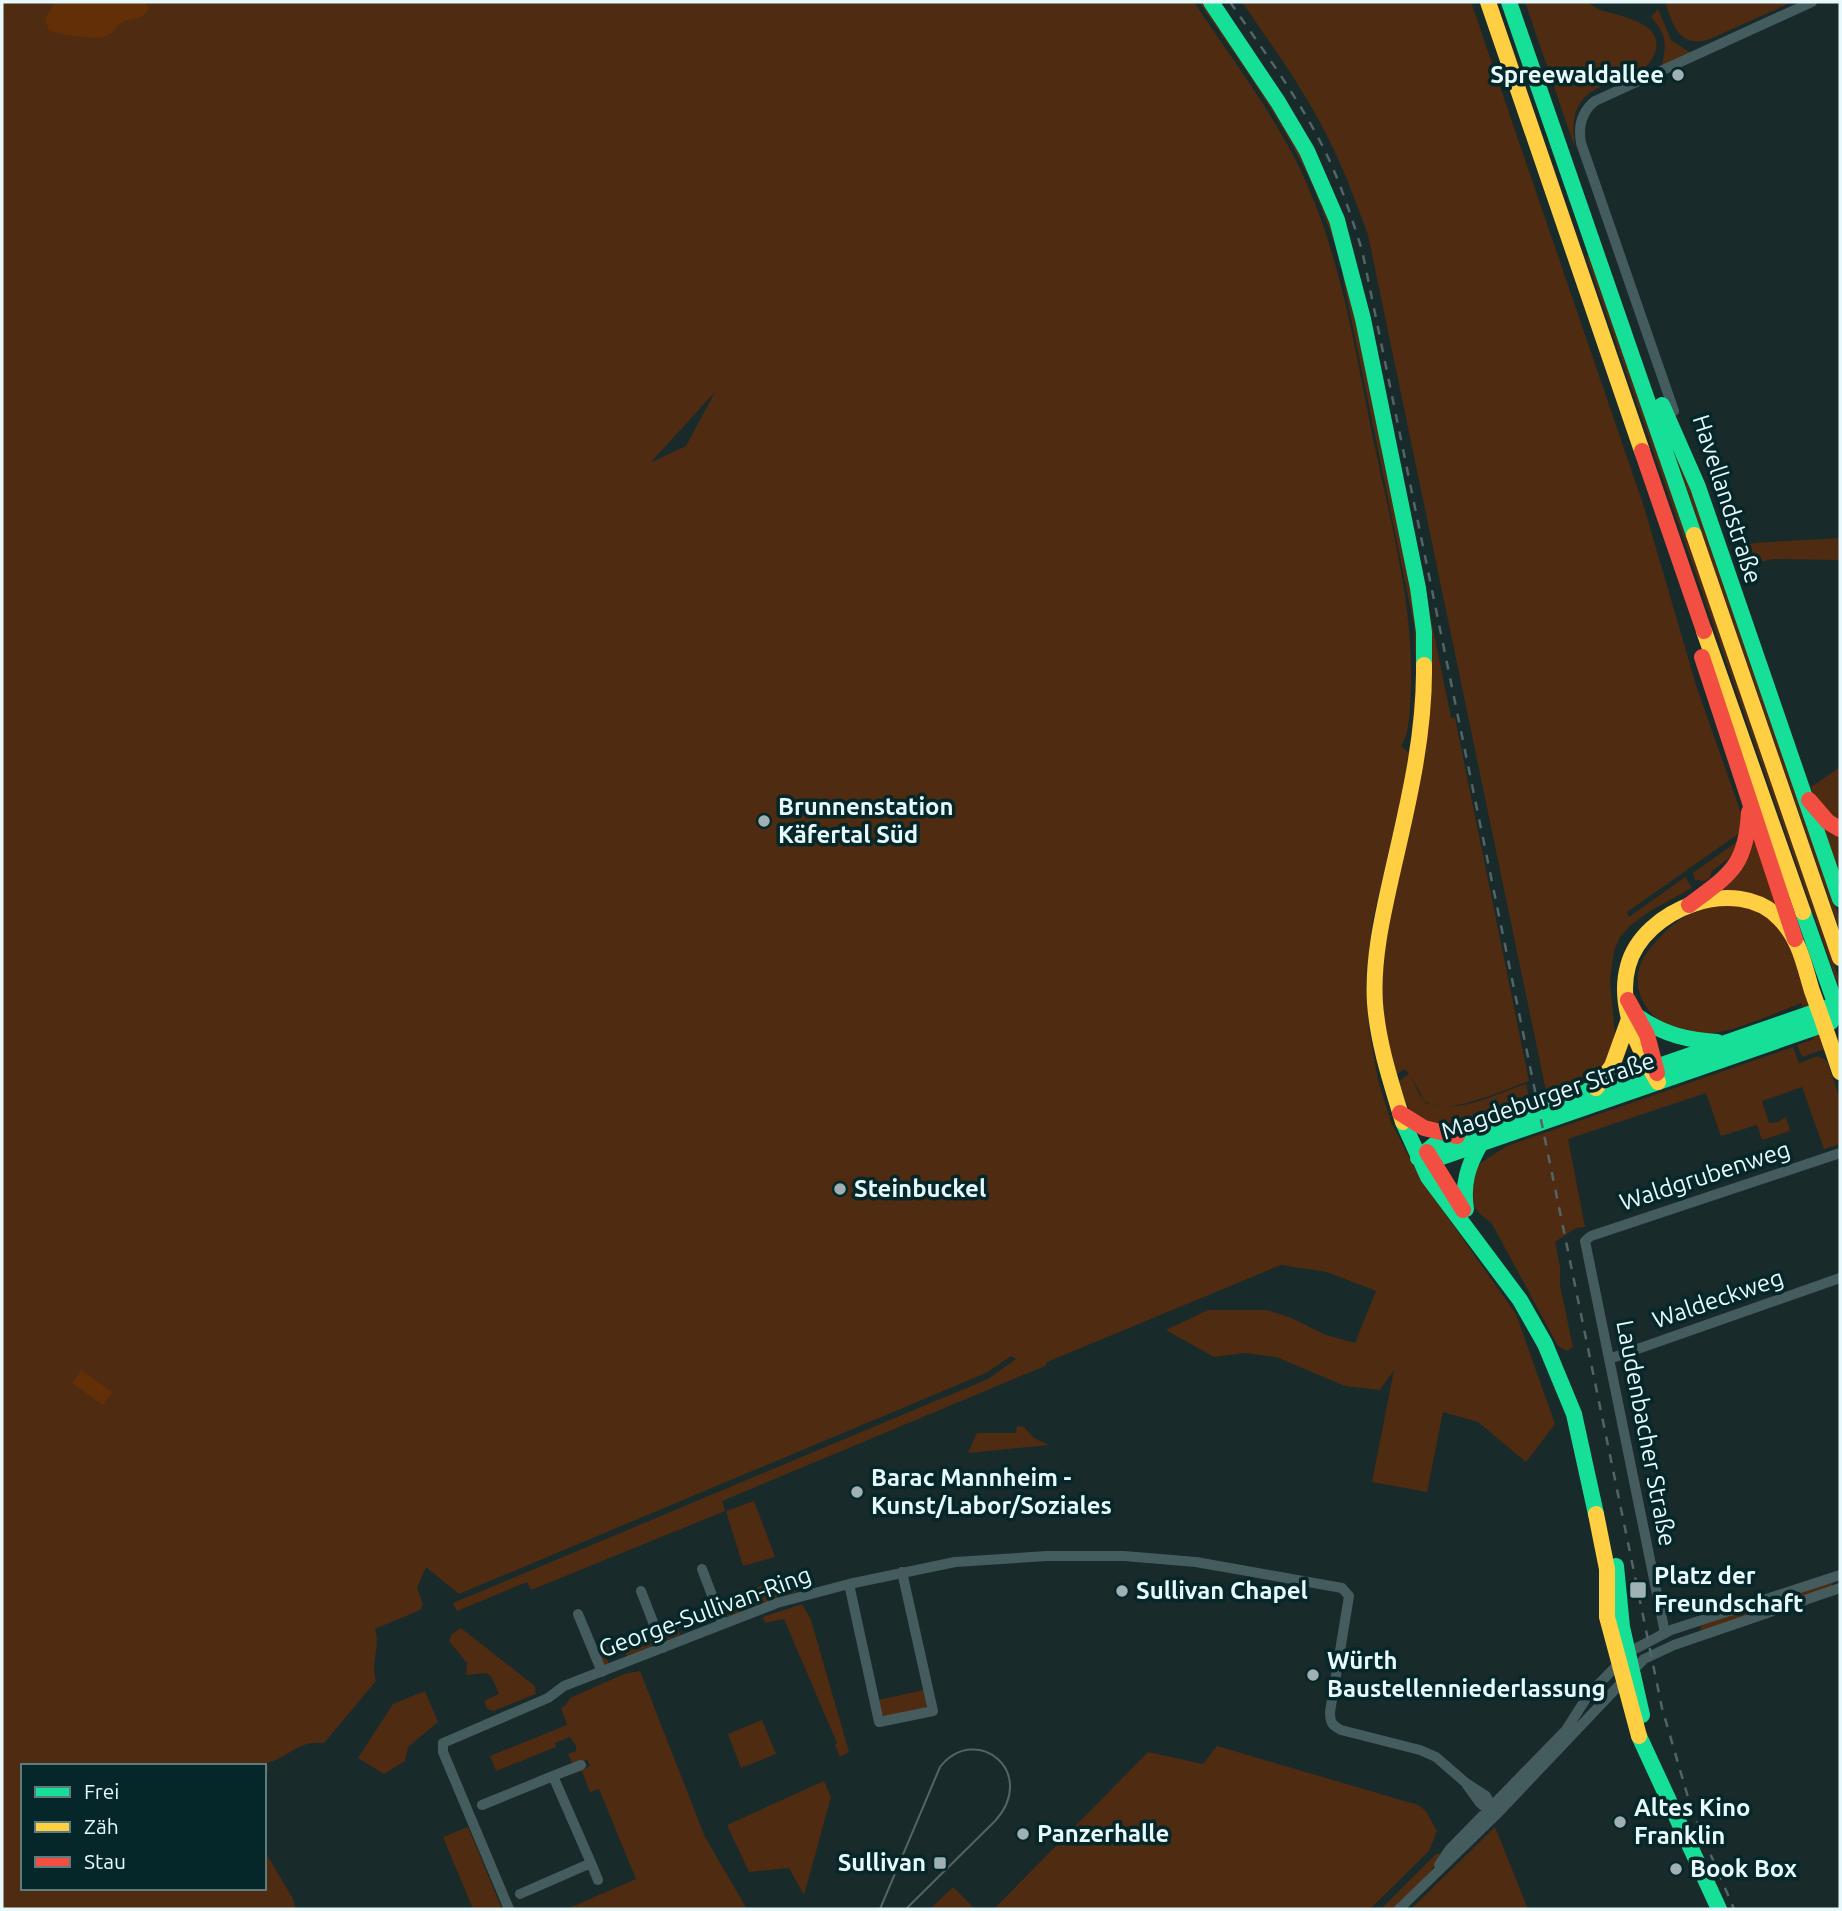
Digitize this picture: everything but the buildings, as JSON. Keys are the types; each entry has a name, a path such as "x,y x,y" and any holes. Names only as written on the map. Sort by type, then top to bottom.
{"main road":[{"path":"1211,2 1307,151 1337,220 1363,319 1418,588 1424,632 1424,703 1408,803 1384,909 1377,958 1375,1000 1379,1040 1391,1084 1404,1116 1405,1129 1468,1218 1482,1247"},
{"path":"1488,2 1840,1018"},
{"path":"1509,2 1840,958"},
{"path":"1628,345 1649,373 1698,487"},
{"name":"Havellandstraße","path":"1698,487 1840,899"},
{"path":"1691,593 1693,629 1840,1072"},
{"path":"1801,790 1819,813 1840,830"},
{"path":"1655,1073 1653,1052 1626,997 1628,964 1636,945 1651,929 1689,905 1736,866 1744,853 1749,831 1749,801"},
{"path":"1689,905 1725,897 1741,897 1757,902 1772,911 1796,939"},
{"name":"Magdeburger Straße","path":"1425,1156 1440,1158 1481,1143 1532,1118 1655,1073 1806,1023 1840,1003"},
{"path":"1634,1018 1684,1040 1726,1042"},
{"path":"1596,1088 1612,1066 1634,1018"},
{"name":"Magdeburger Straße","path":"1554,1110 1596,1088 1655,1073 1726,1042 1806,1023 1840,1018"},
{"path":"1404,1116 1424,1128 1457,1136"},
{"name":"Magdeburger Straße","path":"1425,1156 1457,1136 1532,1118"},
{"path":"1468,1218 1463,1194 1465,1172 1481,1143"},
{"path":"1425,1156 1440,1195 1520,1300 1545,1343 1574,1414 1588,1439 1618,1578 1626,1667 1644,1726 1646,1749 1719,1909"}],"street":[{"name":"Havellandstraße","path":"1698,487 1579,132 1584,113 1595,101 1812,2"},
{"name":"Waldgrubenweg","path":"1584,1241 1591,1236 1840,1153"},
{"name":"Laudenbacher Straße","path":"1584,1241 1665,1633"},
{"name":"Waldeckweg","path":"1609,1359 1840,1278"},
{"name":"George-Sullivan-Ring","path":"509,1909 443,1752 443,1743 548,1698 564,1686 787,1600 939,1564 993,1559 1124,1556 1196,1562 1342,1588 1349,1596 1330,1712 1332,1725 1341,1730 1420,1750 1436,1757 1486,1796 1492,1810"},
{"path":"702,1569 723,1624"},
{"path":"849,1584 879,1722 933,1711 902,1572"},
{"path":"1399,1909 1566,1730 1589,1694 1626,1667 1665,1633 1840,1575"},
{"path":"1492,1810 1586,1719 1626,1667 1674,1645 1839,1588"},
{"path":"641,1591 663,1648"},
{"path":"578,1614 602,1672"},
{"path":"482,1805 581,1765"},
{"path":"554,1776 598,1880"},
{"path":"553,1807 565,1802"},
{"path":"561,1826 573,1821"},
{"path":"569,1846 581,1841"},
{"path":"520,1894 590,1863"}],"shaded area":[{"path":"2,2 1194,2 1282,136 1319,213 1347,311 1401,573 1410,639 1411,672 1408,726 1401,746 1411,755 1372,924 1366,977 1369,1029 1378,1080 1391,1122 1420,1178 1516,1314 1555,1424 1526,1462 1478,1422 1443,1412 1427,1492 1372,1482 1394,1370 1380,1390 1345,1386 1276,1357 1245,1353 1214,1357 1166,1330 1208,1310 1267,1310 1289,1317 1326,1335 1355,1343 1376,1291 1327,1272 1281,1265 722,1501 725,1511 531,1590 527,1582 457,1611 453,1603 988,1379 1016,1359 1011,1356 986,1373 459,1594 426,1567 417,1588 423,1604 420,1610 375,1629 376,1681 324,1743 301,1746 267,1763 266,1772 266,1764 21,1764 21,1890 266,1890 266,1853 292,1897 296,1909 2,1909","holes":["715,392 686,446 652,461"]},
{"path":"55,2 144,2 149,8 140,17 121,23 109,35 89,38 49,31 45,19"},
{"path":"1199,2 1204,2 1261,86 1307,165 1342,253 1339,257 1313,188 1292,144 1254,82"},
{"path":"1242,2 1471,2 1644,507 1696,685 1741,813 1741,832 1627,912 1629,917 1685,877 1692,888 1650,911 1620,937 1614,951 1610,980 1615,1035 1602,1071 1580,1086 1547,1096 1368,235 1331,143 1315,113"},
{"path":"1525,2 1587,3 1644,25 1656,40 1656,50 1644,68 1592,91 1580,102 1574,121 1575,148"},
{"path":"1665,2 1792,2 1710,39 1691,41 1679,33"},
{"path":"1658,9 1671,40 1691,53 1662,66 1663,35 1651,17"},
{"path":"1589,255 1840,982 1840,991 1586,256"},
{"path":"1342,274 1347,275 1383,443 1381,449 1412,587 1420,675 1415,731 1412,731 1416,675 1414,625"},
{"path":"1675,455 1687,474 1840,919 1840,931"},
{"path":"1840,538 1840,560 1773,559 1739,567 1734,550 1754,543"},
{"path":"1415,540 1451,718 1455,718 1529,1081 1478,1100 1449,1106 1464,1105 1476,1102 1526,1084 1530,1103 1483,1120 1449,1127 1433,1125 1419,1119 1408,1107 1399,1081 1409,1074 1405,1069 1397,1074 1388,1043 1382,980 1393,895 1428,725"},
{"path":"1840,767 1840,883 1819,822 1811,787"},
{"path":"1753,831 1785,916 1707,894"},
{"path":"1738,841 1733,855 1712,871 1709,878 1705,881 1695,880 1693,873"},
{"path":"1738,901 1775,919 1789,944 1825,1049 1802,1057 1797,1045 1814,1039 1801,1003 1747,1024 1705,1034 1692,1034 1667,1026 1647,1008 1638,984 1639,971 1652,946 1684,917"},
{"path":"1793,1047 1799,1063 1818,1056 1827,1061 1840,1099 1840,1144 1824,1149 1802,1087 1762,1101 1769,1123 1786,1117 1790,1131 1762,1140 1757,1125 1721,1136 1706,1093 1568,1139 1585,1227 1576,1228 1555,1242 1560,1285 1573,1347 1567,1351 1558,1346 1491,1222 1473,1205 1470,1194 1471,1169 1507,1146"},
{"path":"81,1370 112,1392 103,1405 72,1383"},
{"path":"1017,1426 1024,1427 1034,1438 1049,1445 968,1453 977,1433 1016,1433"},
{"path":"754,1501 775,1557 743,1566 726,1511"},
{"path":"783,1577 793,1581 796,1592 749,1608 744,1593"},
{"path":"1831,1581 1833,1588 1704,1631 1700,1629 1702,1625"},
{"path":"740,1594 746,1610 728,1617 719,1602"},
{"path":"802,1604 811,1620 849,1752 840,1757 835,1745 837,1743 784,1619 765,1623 763,1617"},
{"path":"693,1612 696,1620 678,1627 680,1635 665,1641 659,1625"},
{"path":"461,1628 535,1686 536,1694 493,1711 487,1709 484,1701 499,1694 487,1673 466,1675 467,1663 449,1641 452,1634"},
{"path":"652,1628 656,1640 652,1646 627,1656 623,1649 606,1656 609,1665 604,1664 597,1651"},
{"path":"640,1671 705,1837 747,1909 567,1909 636,1879 599,1789 590,1792 582,1771 571,1775 590,1766 587,1760 573,1765 568,1754 576,1751 576,1746 570,1737 555,1743 556,1747 496,1771 490,1756 567,1725 561,1708 570,1698 624,1674"},
{"path":"924,1690 927,1705 925,1708 885,1716 881,1714 878,1700"},
{"path":"425,1691 438,1722 408,1747 405,1761 384,1774 358,1758 393,1704"},
{"path":"762,1720 776,1754 741,1768 728,1734"},
{"path":"1217,1746 1418,1805 1426,1811 1437,1831 1429,1851 1370,1909 994,1909 1148,1752 1203,1764"},
{"path":"824,1781 831,1797 804,1895 789,1868 749,1872 727,1825"},
{"path":"468,1827 502,1909 473,1909 443,1837"},
{"path":"1495,1827 1528,1909 1411,1909"},
{"path":"1436,1854 1441,1854 1431,1871 1393,1909 1381,1909"},
{"path":"953,1887 975,1909 930,1909"}],"tram line":[{"path":"880,1909 940,1767 955,1754 970,1750 985,1751 997,1759 1006,1771 1010,1786 1007,1803 995,1821 906,1909"}],"railway":[{"path":"1230,2 1280,74 1314,130 1335,174 1362,250 1662,1708 1692,1811 1734,1909"}],"traffic: fast":[{"path":"1211,2 1278,102 1307,151 1337,220 1363,319 1418,588 1424,632 1424,665"},
{"path":"1509,2 1694,535"},
{"path":"1662,405 1698,487"},
{"path":"1698,487 1840,899"},
{"path":"1803,912 1840,1017"},
{"path":"1418,1158 1434,1145 1457,1136 1829,1007"},
{"path":"1640,1018 1677,1036 1717,1042"},
{"path":"1418,1158 1439,1158 1831,1022"},
{"path":"1403,1122 1428,1177 1520,1300 1545,1344 1574,1414 1596,1514"},
{"path":"1466,1209 1467,1175 1481,1143"},
{"path":"1616,1566 1622,1627 1642,1715"},
{"path":"1639,1736 1719,1909"}],"traffic: slow":[{"path":"1488,2 1642,451"},
{"path":"1694,535 1840,958"},
{"path":"1704,631 1803,912"},
{"path":"1403,1122 1379,1033 1375,1003 1375,968 1383,916 1415,766 1422,716 1424,665"},
{"path":"1658,1082 1643,1056 1627,1012 1625,981 1628,966 1637,946 1652,928 1671,914 1694,904 1717,899 1740,899 1762,905 1787,927 1800,953 1840,1072"},
{"path":"1596,1088 1612,1066 1629,1019"},
{"path":"1596,1514 1607,1569 1607,1617 1639,1736"}],"traffic: jam":[{"path":"1642,451 1704,631"},
{"path":"1702,657 1795,939"},
{"path":"1809,800 1828,822 1840,829"},
{"path":"1689,905 1725,876 1740,857 1749,812"},
{"path":"1628,1000 1647,1035 1657,1073"},
{"path":"1400,1113 1424,1128 1457,1136"},
{"path":"1427,1152 1463,1210"}],"place":[{"name":"Spreewaldallee","path":"1678,75"},
{"name":"Brunnenstation Käfertal Süd","path":"764,821"},
{"name":"Steinbuckel","path":"840,1189"},
{"name":"Barac Mannheim - Kunst/Labor/Soziales","path":"857,1492"},
{"name":"Platz der Freundschaft","path":"1638,1590"},
{"name":"Sullivan Chapel","path":"1122,1591"},
{"name":"Würth Baustellenniederlassung","path":"1313,1675"},
{"name":"Altes Kino Franklin","path":"1620,1822"},
{"name":"Panzerhalle","path":"1023,1834"},
{"name":"Sullivan","path":"940,1863"},
{"name":"Book Box","path":"1676,1869"}]}
